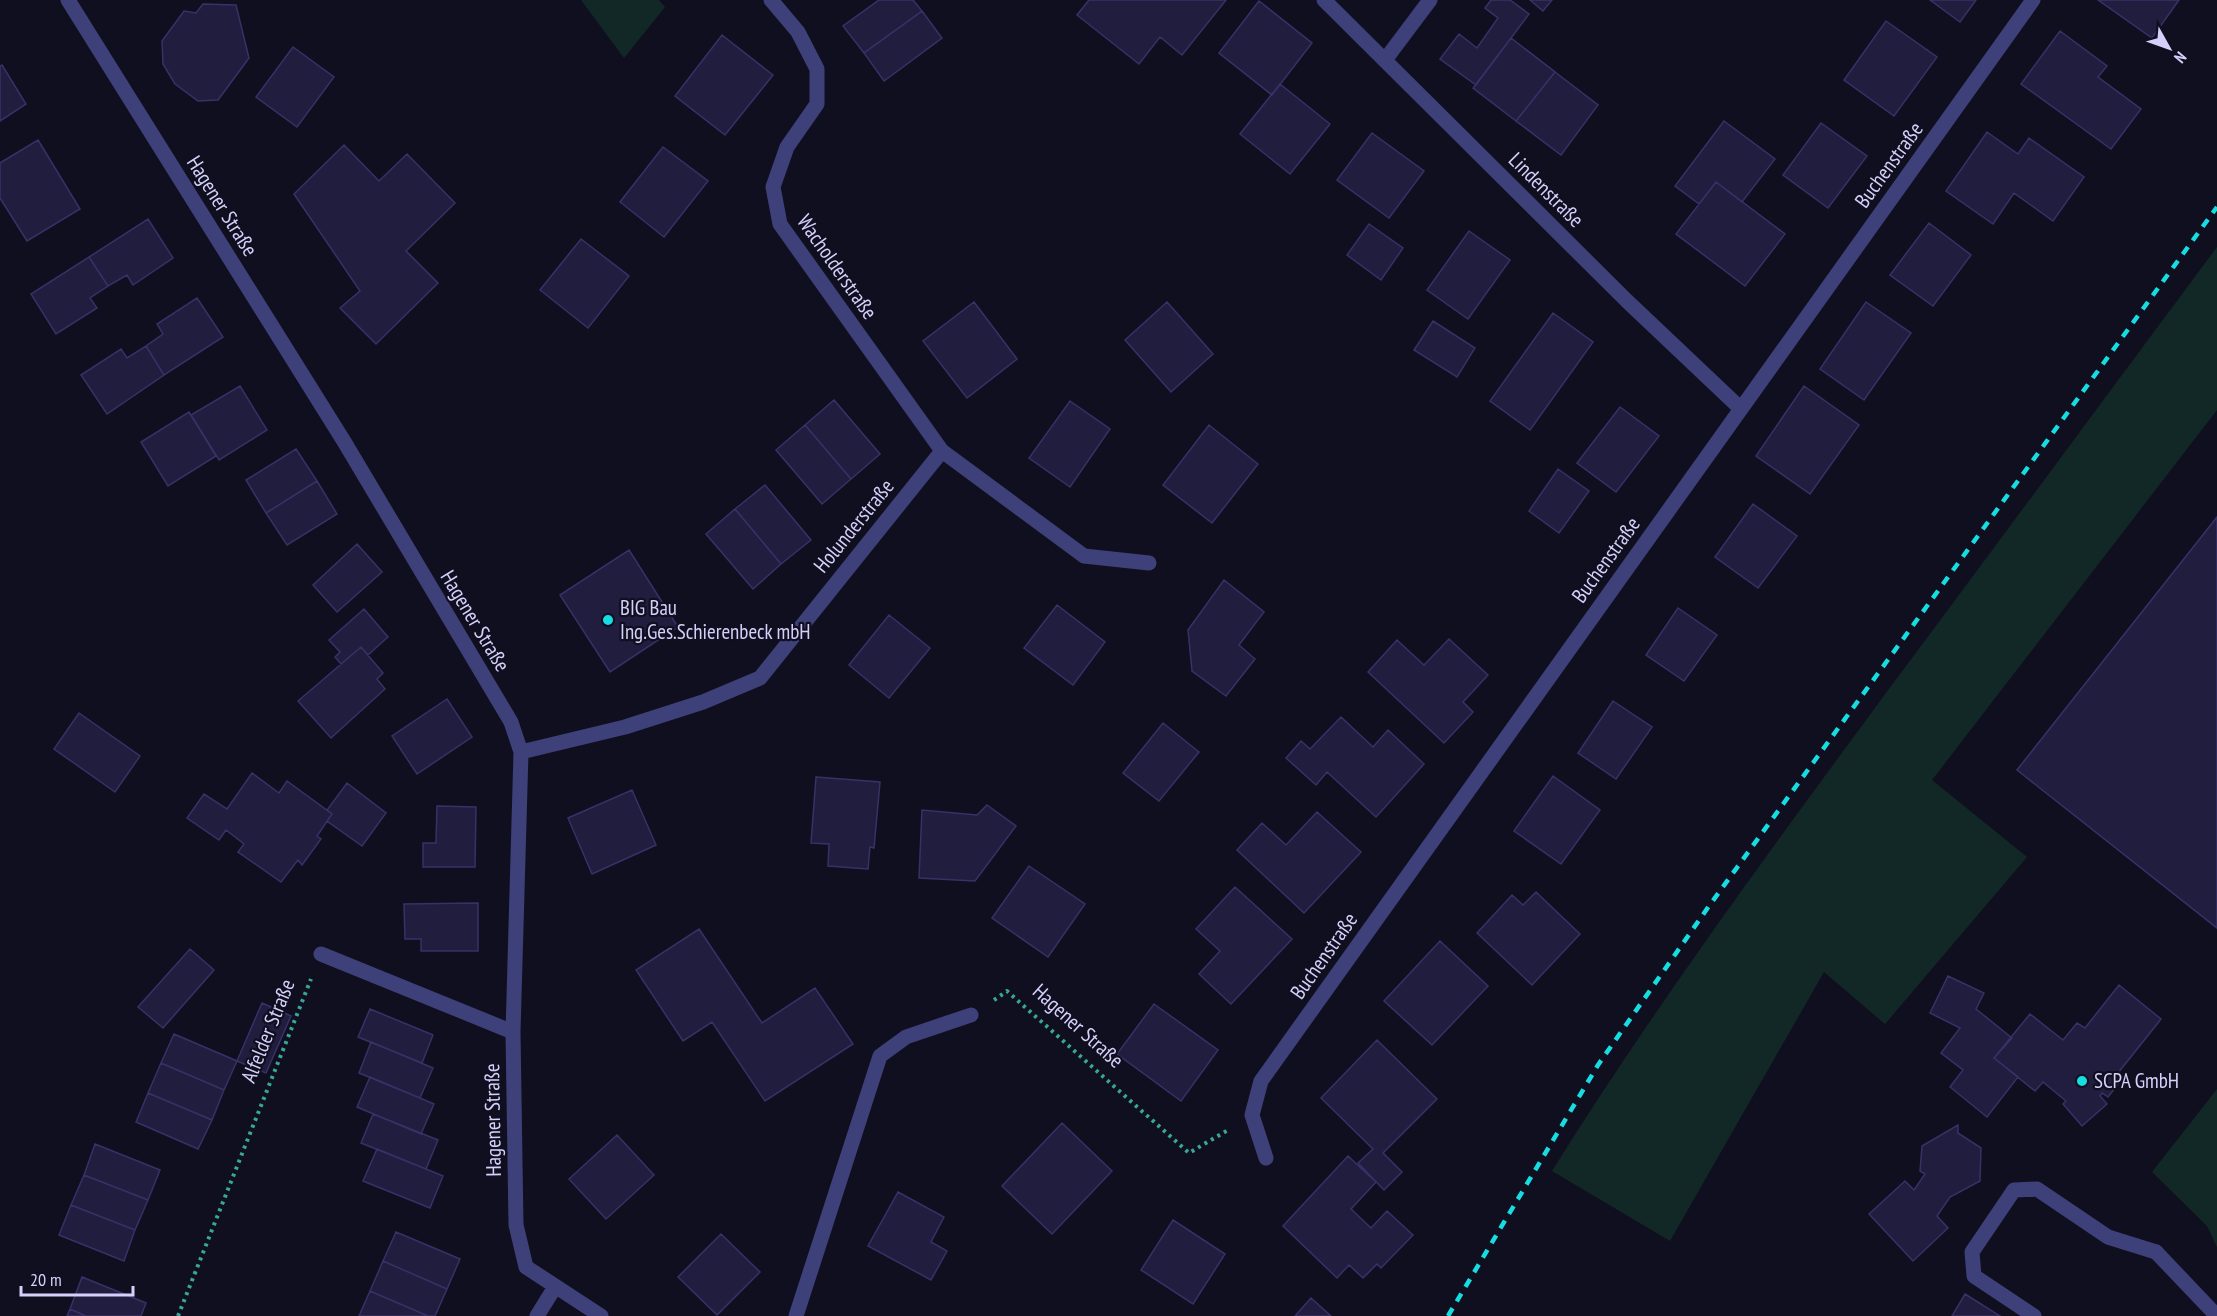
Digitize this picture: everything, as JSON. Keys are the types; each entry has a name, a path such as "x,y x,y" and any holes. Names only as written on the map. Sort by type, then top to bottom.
{"street":[{"name":"Hagener Straße","path":"68,0 345,443 511,722 521,752 513,1032 516,1224 526,1267 601,1316"},
{"name":"Wacholderstraße","path":"771,0 798,32 817,69 817,104 787,147 773,187 780,224 942,451"},
{"name":"Lindenstraße","path":"1324,0 1627,301 1740,408"},
{"path":"1385,60 1430,0"},
{"name":"Buchenstraße","path":"1252,1115 1261,1081 2033,0"},
{"name":"Holunderstraße","path":"521,752 625,727 703,702 760,678 942,451"},
{"path":"942,451 1084,556 1149,563"},
{"path":"321,954 513,1032"},
{"path":"796,1316 880,1056 906,1037 971,1016"},
{"path":"1252,1115 1266,1158"},
{"path":"2034,1316 1974,1276 1972,1252 2014,1190 2037,1189 2108,1237 2156,1252 2209,1313"},
{"path":"537,1316 555,1287"}],"path":[{"name":"Alfelder Straße","path":"178,1316 321,954"},
{"name":"Hagener Straße","path":"971,1016 1007,991 1189,1153 1252,1115"}],"green space":[{"path":"581,0 659,0 665,7 624,58"},
{"path":"2217,247 2217,410 1932,780 2027,857 1885,1024 1824,972 1670,1241 1552,1171 1631,1049 1757,869"},
{"path":"2217,1089 2217,1247 2207,1226 2152,1172"}],"building":[{"path":"879,0 913,0 922,11 864,53 843,26"},
{"path":"1089,0 1226,0 1182,55 1160,37 1139,64 1077,15"},
{"path":"1491,0 1510,0 1529,14 1476,85 1440,59 1459,34 1477,48 1498,18 1485,8"},
{"path":"1530,0 1552,0 1543,11"},
{"path":"1930,0 1976,0 1960,22"},
{"path":"2098,0 2179,0 2152,38"},
{"path":"1259,1 1312,43 1272,95 1219,53"},
{"path":"203,4 236,5 249,58 218,100 198,101 175,84 163,64 162,41 184,11 196,13"},
{"path":"922,11 942,38 884,81 864,53"},
{"path":"1886,21 1937,57 1894,116 1844,80"},
{"path":"2060,31 2107,66 2098,77 2141,109 2111,149 2021,84"},
{"path":"722,35 773,75 725,135 675,96"},
{"path":"1511,38 1555,72 1516,121 1473,88"},
{"path":"293,47 334,77 297,127 256,97"},
{"path":"2,65 26,104 0,121 0,66"},
{"path":"1555,72 1598,105 1561,155 1516,121"},
{"path":"1280,84 1330,124 1290,174 1240,134"},
{"path":"1724,121 1775,159 1742,202 1716,182 1699,204 1675,186"},
{"path":"1821,123 1867,156 1828,208 1783,175"},
{"path":"1987,132 2018,154 2029,138 2084,177 2053,221 2014,193 1993,224 1946,191"},
{"path":"1372,133 1424,171 1389,218 1337,180"},
{"path":"38,140 80,209 27,241 0,198 0,163"},
{"path":"344,145 379,181 407,154 455,203 406,251 438,283 376,344 340,308 360,291 294,194"},
{"path":"663,147 708,181 664,237 620,202"},
{"path":"1716,182 1785,234 1745,286 1676,234"},
{"path":"148,219 173,258 133,285 127,275 108,286 89,257"},
{"path":"1929,223 1971,255 1933,306 1890,275"},
{"path":"1369,224 1403,248 1381,280 1347,255"},
{"path":"1469,231 1510,260 1468,319 1427,290"},
{"path":"581,239 629,276 588,328 540,290"},
{"path":"89,257 108,286 90,298 97,308 56,334 31,294"},
{"path":"197,298 223,337 164,375 146,346 163,334 157,324"},
{"path":"974,302 1017,359 967,398 923,341"},
{"path":"1167,302 1213,354 1171,392 1125,340"},
{"path":"1866,302 1911,333 1864,400 1820,369"},
{"path":"1553,313 1593,342 1530,430 1490,401"},
{"path":"1433,321 1475,348 1457,377 1414,350"},
{"path":"146,346 164,375 107,414 81,375 121,349 127,358"},
{"path":"240,386 267,430 219,460 191,415"},
{"path":"1804,386 1859,425 1810,494 1756,456"},
{"path":"834,400 880,454 851,479 805,425"},
{"path":"1070,401 1110,429 1070,487 1029,458"},
{"path":"1620,407 1659,436 1616,492 1577,463"},
{"path":"189,412 216,456 168,486 141,442"},
{"path":"805,425 851,479 822,504 776,450"},
{"path":"1209,425 1258,464 1212,523 1163,485"},
{"path":"296,449 317,481 266,513 246,480"},
{"path":"1558,469 1589,491 1559,533 1529,511"},
{"path":"317,481 337,514 287,545 266,513"},
{"path":"765,485 811,540 781,564 735,509"},
{"path":"1753,504 1797,536 1758,588 1715,557"},
{"path":"735,509 781,564 753,589 706,534"},
{"path":"2217,517 2217,928 2017,770"},
{"path":"357,544 382,572 337,612 313,585"},
{"path":"629,550 678,627 610,672 560,595"},
{"path":"1224,580 1264,612 1239,645 1255,659 1226,696 1192,671 1188,630"},
{"path":"1057,605 1105,642 1073,685 1024,648"},
{"path":"1678,608 1717,635 1684,681 1646,655"},
{"path":"364,609 388,637 368,655 361,647 341,664 335,657 340,652 329,640"},
{"path":"889,615 930,648 889,698 849,665"},
{"path":"1449,639 1488,675 1463,702 1473,712 1444,743 1368,672 1397,640 1424,665"},
{"path":"361,647 383,673 377,679 385,689 331,738 298,701"},
{"path":"447,699 472,737 417,774 392,736"},
{"path":"1613,701 1652,727 1616,779 1578,753"},
{"path":"79,713 140,756 115,792 54,749"},
{"path":"1341,717 1373,747 1388,730 1424,764 1376,817 1327,772 1316,785 1286,758 1301,741 1310,749"},
{"path":"1163,723 1199,752 1159,801 1123,773"},
{"path":"252,773 279,793 287,781 332,814 317,836 321,839 302,865 298,860 281,882 238,852 244,844 226,830 219,840 187,818 204,794 227,809"},
{"path":"1553,776 1600,810 1561,864 1514,831"},
{"path":"816,777 880,782 874,848 870,847 868,869 828,866 829,844 811,843"},
{"path":"347,783 386,813 362,846 327,821 332,814 327,810"},
{"path":"632,790 656,845 592,874 568,818"},
{"path":"987,805 1016,826 975,881 919,878 922,810 977,815"},
{"path":"437,806 476,807 475,867 423,867 423,843 436,843"},
{"path":"1317,812 1361,852 1304,913 1237,850 1262,823 1286,845"},
{"path":"1029,866 1085,904 1048,957 992,918"},
{"path":"1235,887 1292,939 1231,1004 1199,974 1220,951 1196,929"},
{"path":"1536,892 1580,934 1532,985 1477,933 1512,895 1523,905"},
{"path":"478,903 478,951 421,951 421,939 405,939 404,904"},
{"path":"699,929 762,1023 815,988 853,1044 765,1101 712,1022 683,1041 636,970"},
{"path":"1440,941 1488,986 1432,1045 1384,1001"},
{"path":"190,949 214,970 163,1028 138,1007"},
{"path":"1948,976 1984,993 1976,1009 2012,1038 1994,1058 2018,1077 1987,1117 1950,1087 1963,1070 1941,1053 1960,1028 1930,1013"},
{"path":"2119,985 2161,1019 2118,1073 2123,1078 2108,1097 2102,1093 2100,1096 2107,1104 2082,1126 2063,1104 2066,1101 2043,1082 2035,1091 1994,1058 2030,1014 2063,1040 2077,1023 2085,1028"},
{"path":"262,1003 291,1016 266,1073 237,1061"},
{"path":"1154,1004 1218,1050 1181,1101 1117,1054"},
{"path":"370,1009 433,1035 422,1063 358,1037"},
{"path":"174,1034 237,1061 224,1090 161,1063"},
{"path":"1377,1040 1437,1099 1383,1153 1402,1172 1384,1190 1358,1163 1373,1149 1321,1098"},
{"path":"371,1042 433,1068 420,1098 359,1073"},
{"path":"161,1063 224,1090 212,1120 148,1093"},
{"path":"370,1077 434,1104 421,1134 357,1107"},
{"path":"148,1093 212,1120 198,1149 136,1122"},
{"path":"373,1114 438,1140 426,1169 361,1143"},
{"path":"1062,1123 1112,1171 1052,1234 1002,1186"},
{"path":"1958,1125 1958,1133 1981,1148 1980,1181 1950,1197 1937,1216 1948,1228 1913,1261 1869,1214 1905,1181 1914,1190 1925,1174 1920,1171 1922,1146"},
{"path":"617,1135 654,1175 606,1219 569,1179"},
{"path":"95,1144 160,1170 148,1200 84,1175"},
{"path":"377,1149 443,1176 430,1208 363,1181"},
{"path":"1348,1156 1376,1182 1351,1209 1371,1228 1387,1211 1413,1235 1381,1268 1377,1264 1363,1278 1349,1265 1337,1278 1283,1226"},
{"path":"84,1175 148,1200 135,1230 71,1205"},
{"path":"898,1192 944,1217 931,1242 947,1251 931,1280 868,1246"},
{"path":"71,1205 135,1230 124,1261 59,1235"},
{"path":"1173,1220 1225,1254 1193,1304 1141,1270"},
{"path":"396,1232 460,1259 447,1289 383,1261"},
{"path":"721,1234 760,1272 717,1315 678,1277"},
{"path":"383,1261 447,1289 435,1316 428,1316 370,1291"},
{"path":"82,1277 146,1303 141,1316 86,1316 70,1309"},
{"path":"370,1291 428,1316 359,1316"},
{"path":"1965,1294 2000,1316 1952,1316"},
{"path":"1311,1298 1331,1316 1295,1316"},
{"path":"70,1309 86,1316 67,1316"}],"railway":[{"path":"1448,1316 1598,1065 1709,906 2217,207"}],"place":[{"name":"BIG Bau Ing.Ges.Schierenbeck mbH","path":"608,620"},
{"name":"SCPA GmbH","path":"2082,1081"}]}
